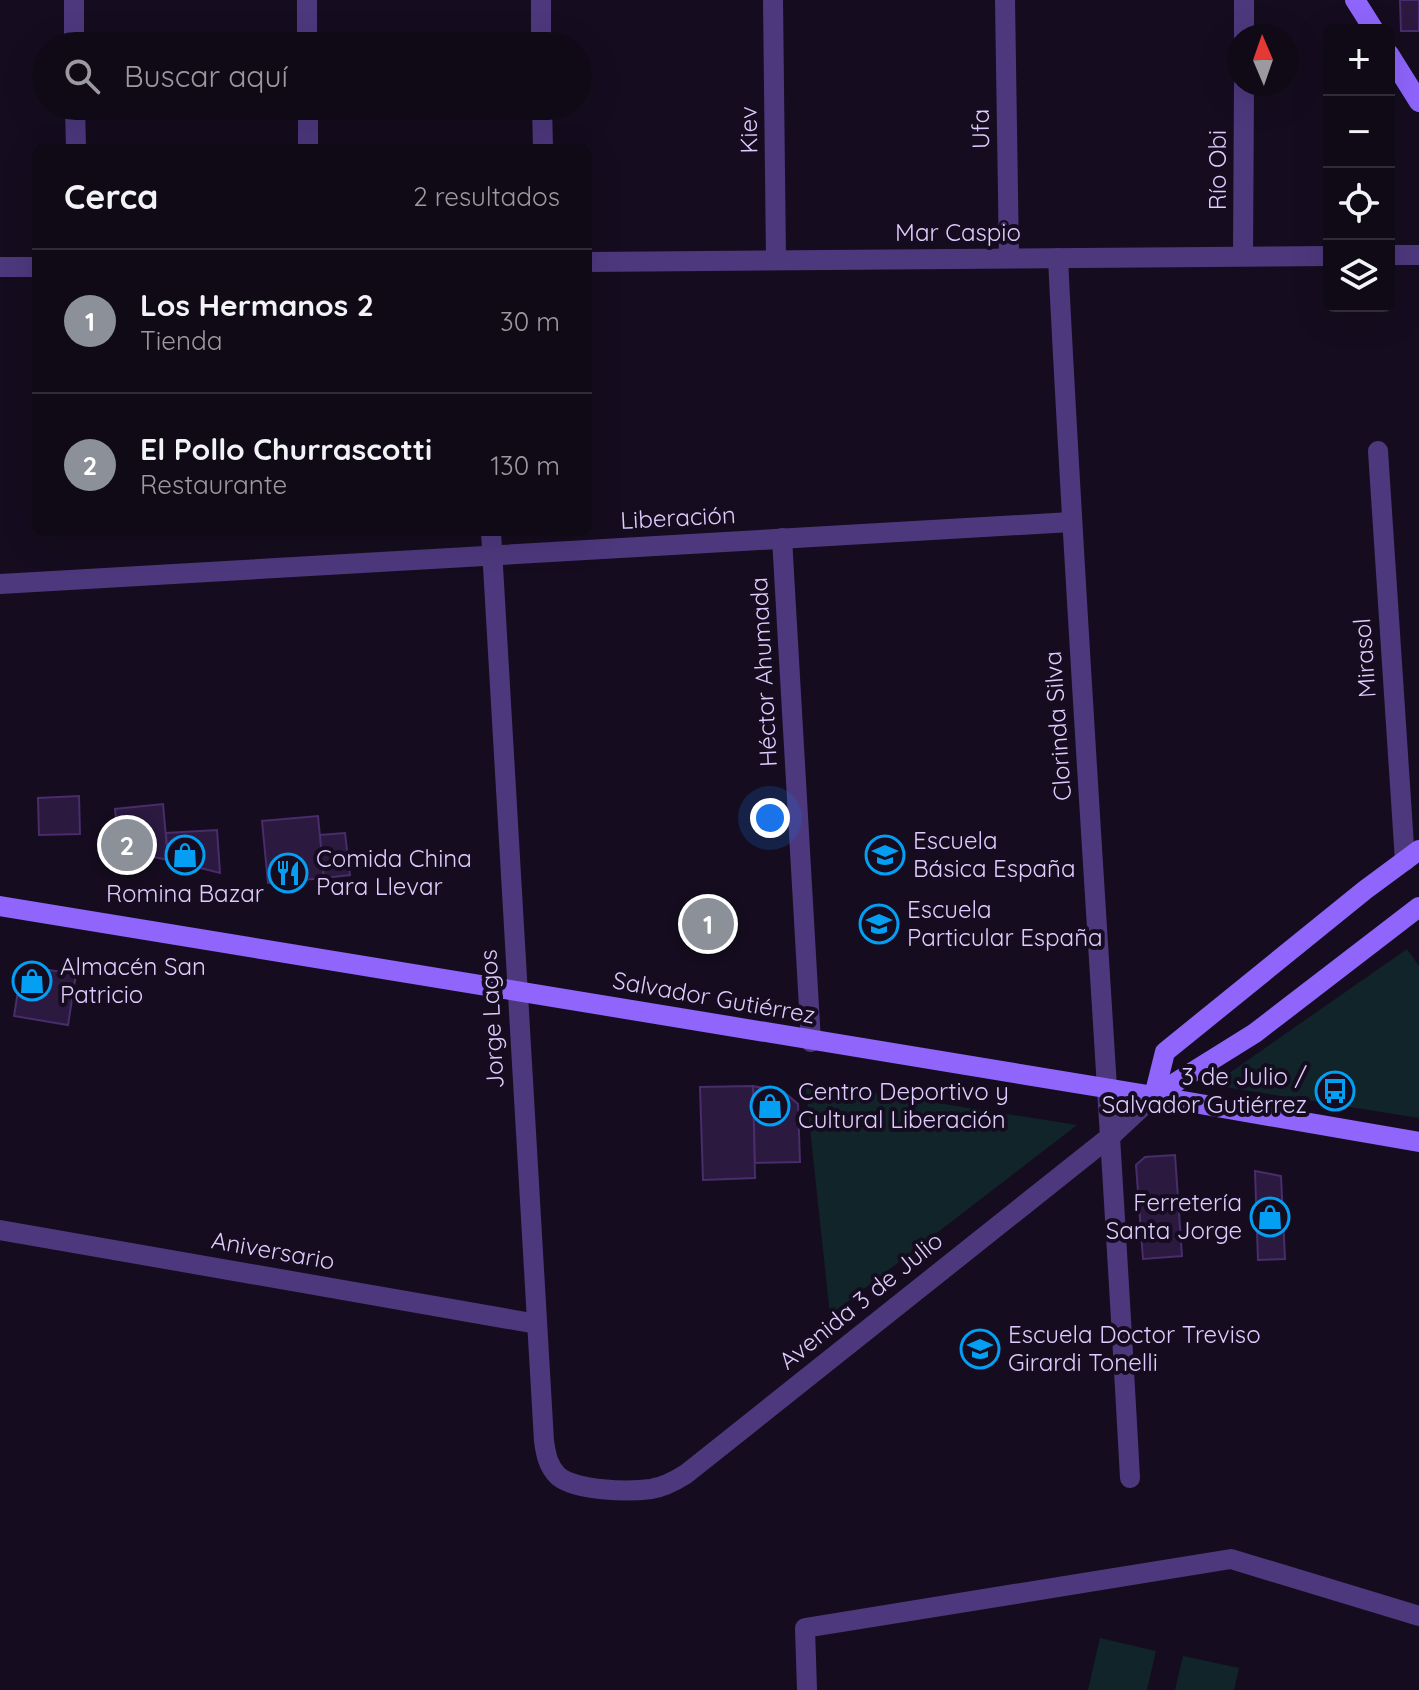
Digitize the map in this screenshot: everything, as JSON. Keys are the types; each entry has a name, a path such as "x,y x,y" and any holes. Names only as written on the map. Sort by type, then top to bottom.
{"main road":[{"path":"1355,0 1370,24"},
{"path":"1395,64 1419,102"},
{"path":"1154,1096 1165,1052 1412,856"},
{"name":"Salvador Gutiérrez","path":"0,906 1419,1142"},
{"name":"Avenida 3 de Julio","path":"1154,1096 1255,1033 1419,907"}],"street":[{"path":"74,0 74,32"},
{"path":"307,0 307,32"},
{"path":"541,0 541,32"},
{"name":"Kiev","path":"773,0 776,260"},
{"name":"Ufa","path":"1005,0 1009,258"},
{"path":"1244,0 1244,24"},
{"name":"Río Obi","path":"1243,256 1244,96"},
{"path":"75,120 76,144"},
{"path":"308,120 308,144"},
{"path":"542,120 543,144"},
{"path":"1395,255 1419,255"},
{"name":"Mar Caspio","path":"592,262 1323,256"},
{"name":"Clorinda Silva","path":"1058,258 1071,522 1112,1135 1130,1478"},
{"path":"0,267 32,267"},
{"name":"Mirasol","path":"1378,451 1412,856"},
{"name":"Liberación","path":"0,584 1071,522"},
{"name":"Jorge Lagos","path":"491,536 546,1456 559,1476 579,1486"},
{"name":"Héctor Ahumada","path":"782,538 811,1042"},
{"name":"Avenida 3 de Julio","path":"579,1486 651,1489 668,1485 686,1474 1112,1135 1154,1096"},
{"name":"Aniversario","path":"0,1230 537,1324"},
{"path":"807,1690 805,1628 1231,1559 1419,1616"}],"green space":[{"path":"1407,949 1419,966 1419,1118 1212,1085"},
{"path":"805,1082 1077,1125 830,1315"},
{"path":"1100,1638 1156,1651 1147,1690 1088,1690"},
{"path":"1183,1656 1239,1668 1234,1690 1175,1690"}],"building":[{"path":"1400,0 1419,0 1419,31 1401,31"},
{"path":"79,796 80,834 39,835 38,798"},
{"path":"163,804 168,860 119,850 115,809"},
{"path":"318,816 324,878 268,883 262,821"},
{"path":"217,830 220,873 168,860 166,833"},
{"path":"345,833 350,875 324,878 320,835"},
{"path":"721,899 723,948 695,949 693,900"},
{"path":"22,966 76,974 68,1025 14,1016"},
{"path":"753,1086 755,1178 703,1180 700,1087"},
{"path":"753,1086 784,1092 798,1104 800,1162 755,1163"},
{"path":"1175,1155 1182,1256 1143,1259 1136,1165 1145,1157"},
{"name":"Ferretería Santa Jorge","path":"1255,1171 1281,1176 1285,1259 1258,1260"}],"place":[{"name":"El Pollo Churrascotti","path":"127,845"},
{"name":"Romina Bazar","path":"185,855"},
{"name":"Escuela Básica España","path":"885,855"},
{"name":"Comida China Para Llevar","path":"288,873"},
{"name":"Los Hermanos 2","path":"708,924"},
{"name":"Escuela Particular España","path":"879,924"},
{"name":"Almacén San Patricio","path":"32,981"},
{"name":"3 de Julio / Salvador Gutiérrez","path":"1335,1091"},
{"name":"Centro Deportivo y Cultural Liberación","path":"770,1106"},
{"name":"Ferretería Santa Jorge","path":"1270,1217"},
{"name":"Escuela Doctor Treviso Girardi Tonelli","path":"980,1349"}]}
